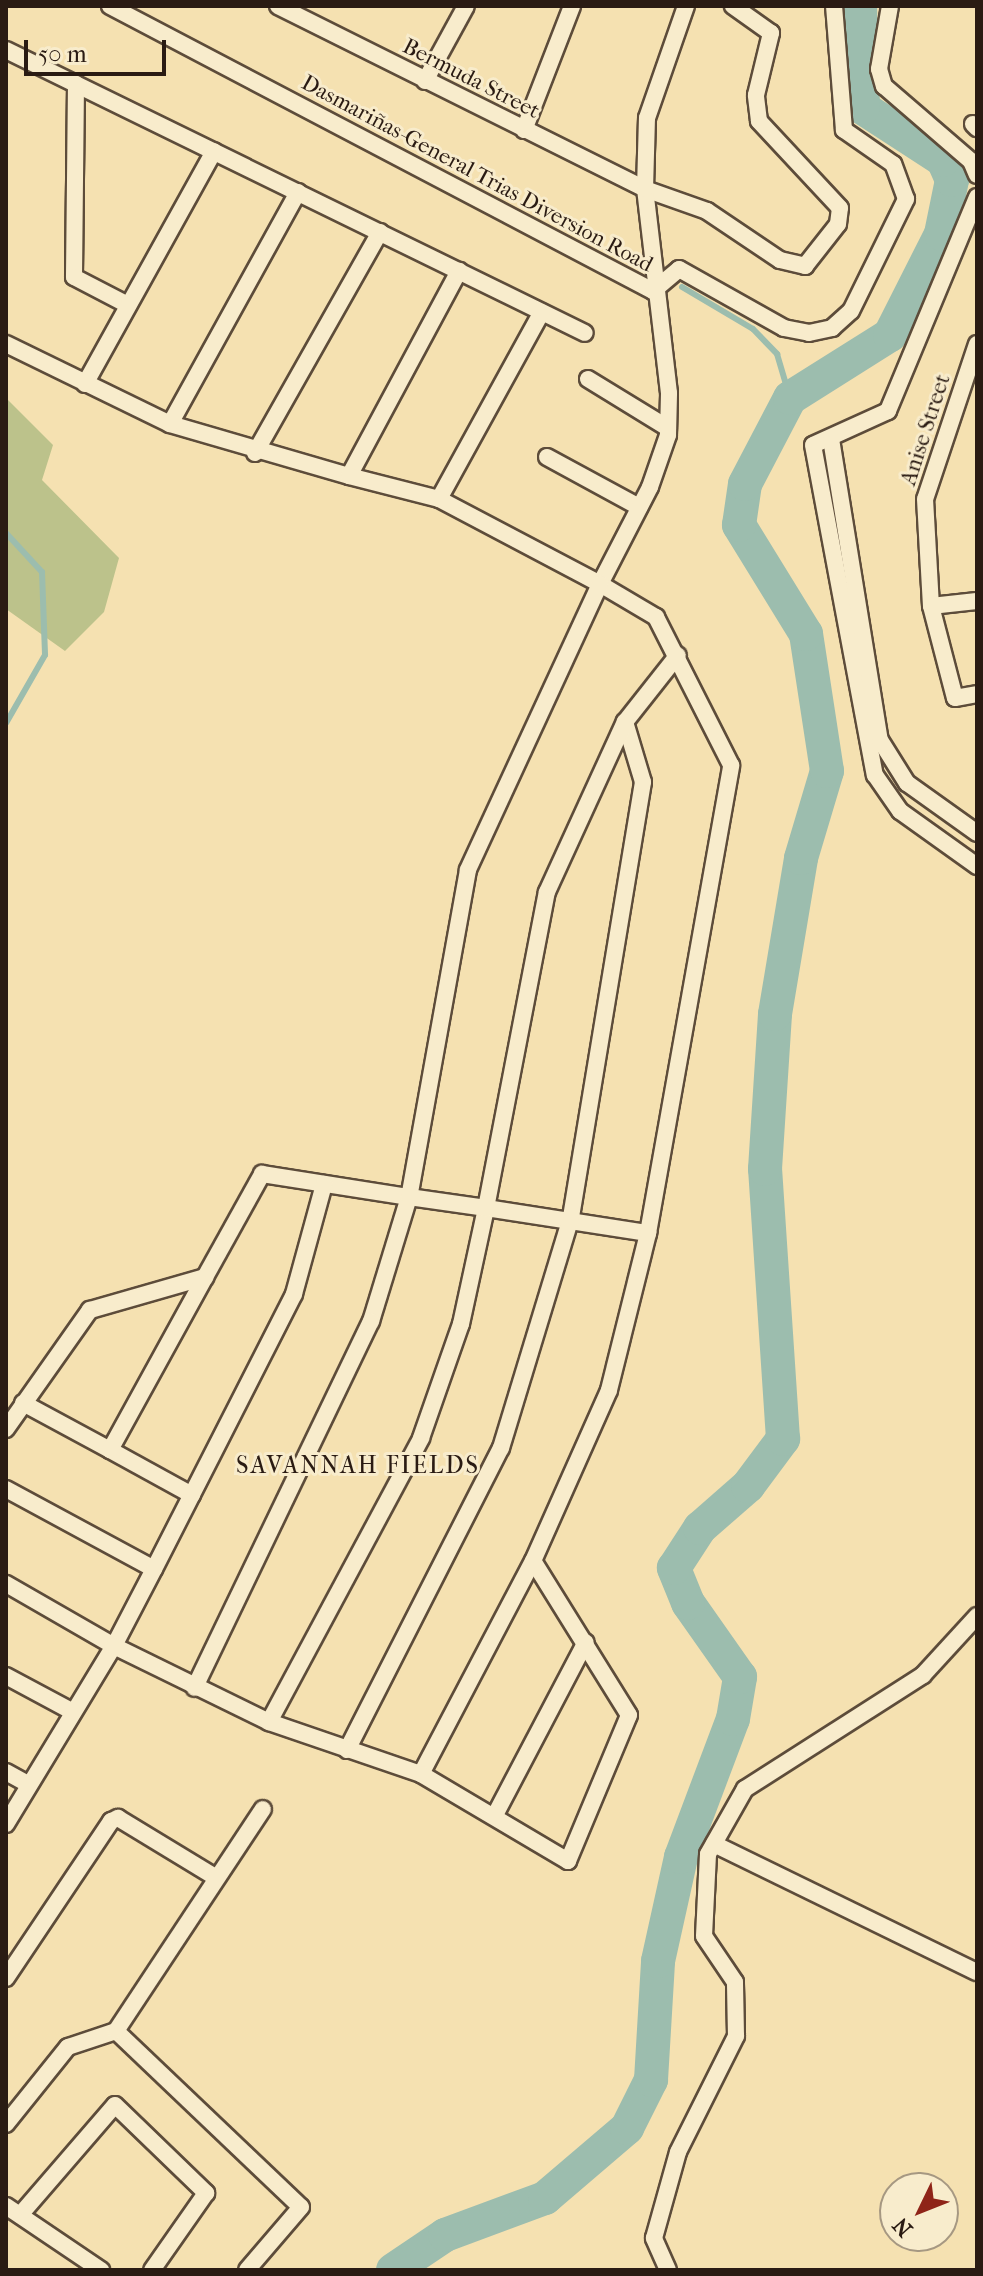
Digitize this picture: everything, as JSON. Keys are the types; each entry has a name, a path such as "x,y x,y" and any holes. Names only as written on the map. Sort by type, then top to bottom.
{"street":[{"name":"Bermuda Street","path":"278,6 645,189 707,211 797,267 811,260 838,224 835,199 759,121 756,95 771,33 733,6"},
{"path":"425,81 466,6"},
{"path":"524,130 572,6"},
{"path":"194,1688 371,1321 409,1197 468,870 600,584 639,507 668,428 645,189 652,94 686,6"},
{"path":"653,291 679,269 784,328 809,333 832,328 871,282 897,227 903,180 893,164 844,130 834,6"},
{"path":"890,6 879,69 884,86 971,161 977,175"},
{"name":"Dasmariñas-General Trias Diversion Road","path":"119,8 653,291"},
{"path":"6,50 585,333"},
{"path":"76,84 74,277 128,305"},
{"path":"85,384 214,151"},
{"path":"170,424 298,192"},
{"path":"977,197 888,411 813,445 875,775 900,811 977,866"},
{"path":"255,453 380,232"},
{"path":"349,476 459,271"},
{"path":"439,499 542,312"},
{"path":"6,344 170,424 255,453 439,499 600,584 656,617 678,655 731,765 648,1233 609,1390 533,1561 421,1774"},
{"name":"Anise Street","path":"977,344 925,499 931,606 955,698 977,694"},
{"path":"588,379 668,428"},
{"path":"831,439 880,740 907,783 977,833"},
{"path":"547,457 639,507"},
{"path":"931,606 977,601"},
{"path":"269,1722 421,1438 461,1324 547,892 625,722 678,655"},
{"path":"347,1750 501,1448 571,1217 643,782 625,722"},
{"path":"110,1450 205,1277 252,1182 262,1174 486,1208 571,1217 648,1233"},
{"path":"6,1824 114,1646 294,1294 324,1184"},
{"path":"6,1429 90,1310 205,1277"},
{"path":"23,1403 192,1495"},
{"path":"6,1489 154,1569"},
{"path":"6,1584 194,1688 269,1722 421,1774 495,1815 568,1861 629,1715 533,1561"},
{"path":"668,2270 654,2238 674,2166 736,2036 735,1982 704,1936 701,1902 714,1844 745,1789 923,1675 977,1616"},
{"path":"495,1815 586,1642"},
{"path":"6,1676 73,1712"},
{"path":"6,1772 29,1785"},
{"path":"6,2124 68,2047 116,2031 215,1877 263,1809"},
{"path":"6,1978 111,1821 118,1818 215,1877"},
{"path":"714,1844 977,1972"},
{"path":"116,2031 301,2207 247,2270"},
{"path":"101,2270 13,2210 115,2105 206,2193 152,2270"}],"green space":[{"path":"6,398 53,445 42,480 119,558 104,612 65,651 6,609"}],"waterway":[{"path":"393,2270 445,2235 545,2198 627,2128 651,2080 658,1961 681,1857 733,1719 740,1677 688,1603 674,1568 700,1528 748,1486 783,1439 765,1169 775,1014 801,858 827,771 806,634 739,525 745,484 790,398 890,335 941,234 952,180 943,160 863,108 860,6"},
{"path":"682,287 753,329 777,354 790,398"},
{"path":"6,533 42,572 45,655 6,723"}],"district":[{"name":"SAVANNAH FIELDS","path":"358,1466"}]}
